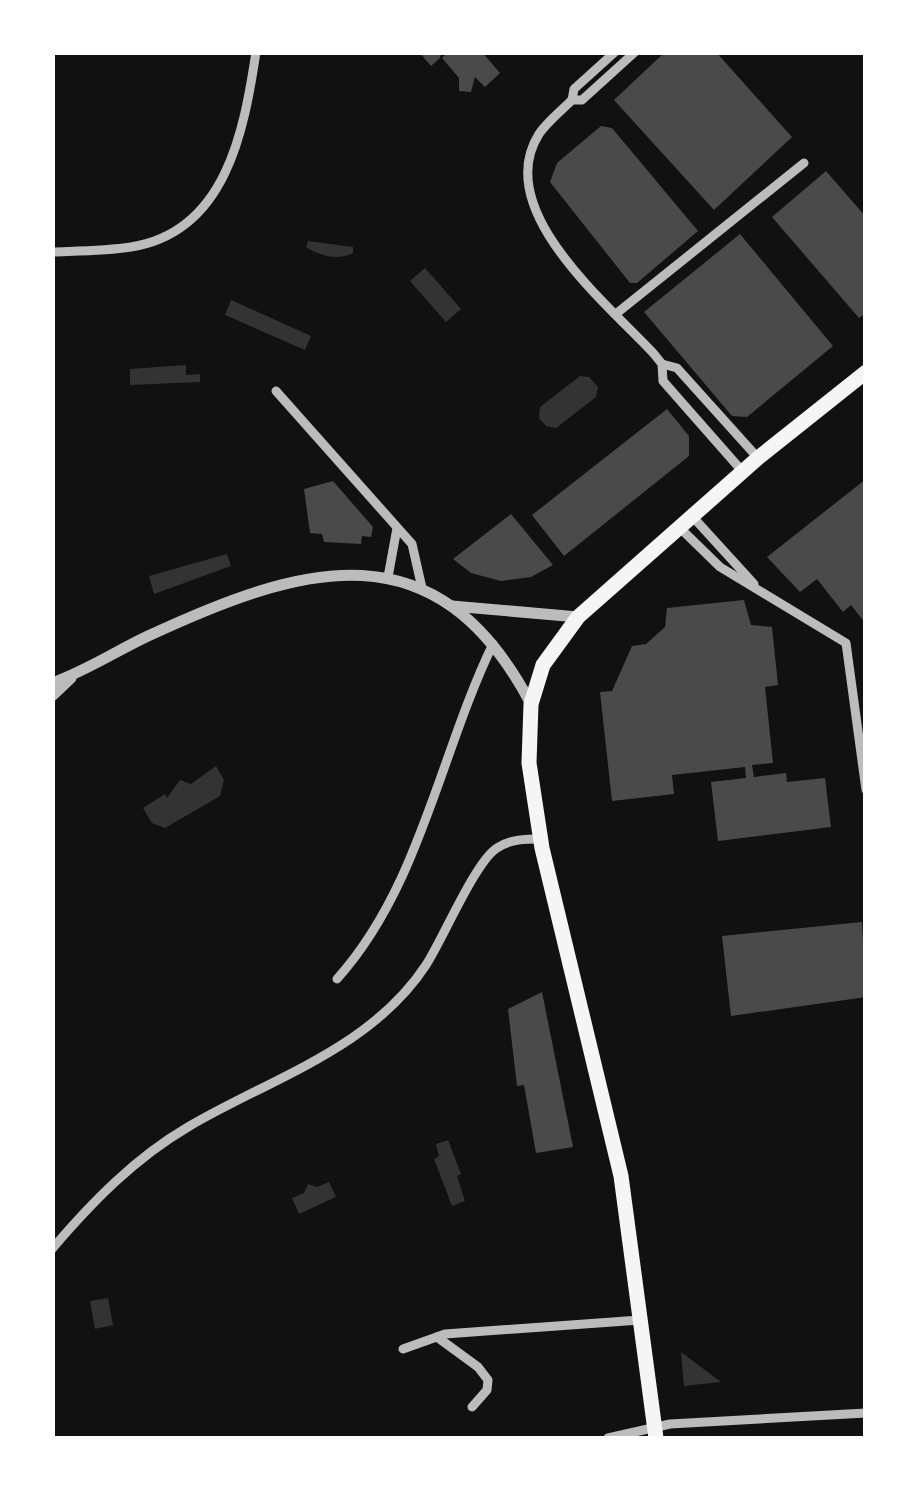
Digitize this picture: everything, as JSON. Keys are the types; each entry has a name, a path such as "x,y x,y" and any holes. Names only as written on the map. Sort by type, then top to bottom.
{"main road":[{"path":"656,1433 621,1176 541,839 529,763 531,704 550,653 578,617 758,458 866,372"}],"street":[{"path":"52,252 133,247 162,238 195,216 224,180 240,142 256,52"},
{"path":"615,52 574,89 572,100 538,135 530,182 531,204 553,245 662,364 677,368 758,458"},
{"path":"572,100 582,100 635,52"},
{"path":"617,313 804,163"},
{"path":"662,364 663,380 742,472"},
{"path":"280,394 415,552 422,588"},
{"path":"686,522 738,561 756,586"},
{"path":"686,522 720,567 846,643 866,790"},
{"path":"388,576 396,528"},
{"path":"52,683 74,676 150,635 274,584 330,574 388,576 422,588 452,606 493,644 531,704"},
{"path":"452,606 578,617"},
{"path":"336,978 358,955 390,898 493,644"},
{"path":"52,696 74,676"},
{"path":"52,1249 111,1185 156,1147 328,1054 370,1026 424,968 488,856 508,841 541,839"},
{"path":"403,1349 436,1337 640,1320"},
{"path":"436,1337 478,1367 488,1380 487,1390 472,1407"},
{"path":"608,1438 866,1413"}],"shaded area":[{"path":"308,241 353,247 353,253 341,257 323,255 306,247"},
{"path":"425,268 461,309 446,322 410,281"},
{"path":"231,300 311,336 305,350 225,315"},
{"path":"186,365 186,375 200,374 200,382 130,385 130,369"},
{"path":"580,376 589,377 598,387 596,397 556,428 546,426 539,418 540,407"},
{"path":"227,554 231,566 154,594 149,576"},
{"path":"216,766 224,780 220,796 165,828 152,823 143,808 165,794 167,798 180,780 191,784"},
{"path":"448,1140 461,1174 457,1176 465,1201 452,1206 434,1159 439,1156 436,1144"},
{"path":"329,1182 336,1197 299,1214 292,1198 304,1193 308,1184 317,1187"},
{"path":"108,1298 113,1325 95,1329 90,1301"},
{"path":"681,1352 721,1382 684,1386"}],"building":[{"path":"419,52 441,52 431,66"},
{"path":"448,52 482,52 500,73 485,87 475,77 471,92 459,91 459,78 442,58"},
{"path":"665,52 716,52 792,137 714,210 614,100"},
{"path":"601,126 612,128 698,231 637,283 630,283 550,182 557,163"},
{"path":"826,171 866,217 866,313 859,318 772,217"},
{"path":"740,234 833,346 747,417 732,416 644,312"},
{"path":"667,409 689,436 689,456 564,556 532,515"},
{"path":"866,479 866,624 851,605 843,612 817,579 800,592 767,557"},
{"path":"333,481 373,527 371,537 362,536 361,544 324,542 322,534 310,533 304,489"},
{"path":"511,514 553,565 531,577 501,581 471,573 453,559"},
{"path":"744,600 751,625 772,627 778,685 765,687 773,763 752,765 754,777 786,773 787,782 825,778 831,827 718,841 711,782 746,778 745,767 672,775 674,794 612,801 600,692 612,691 632,646 646,644 665,627 667,608"},
{"path":"862,922 866,997 731,1016 722,936"},
{"path":"542,992 573,1147 536,1153 524,1085 517,1086 508,1009"}]}
